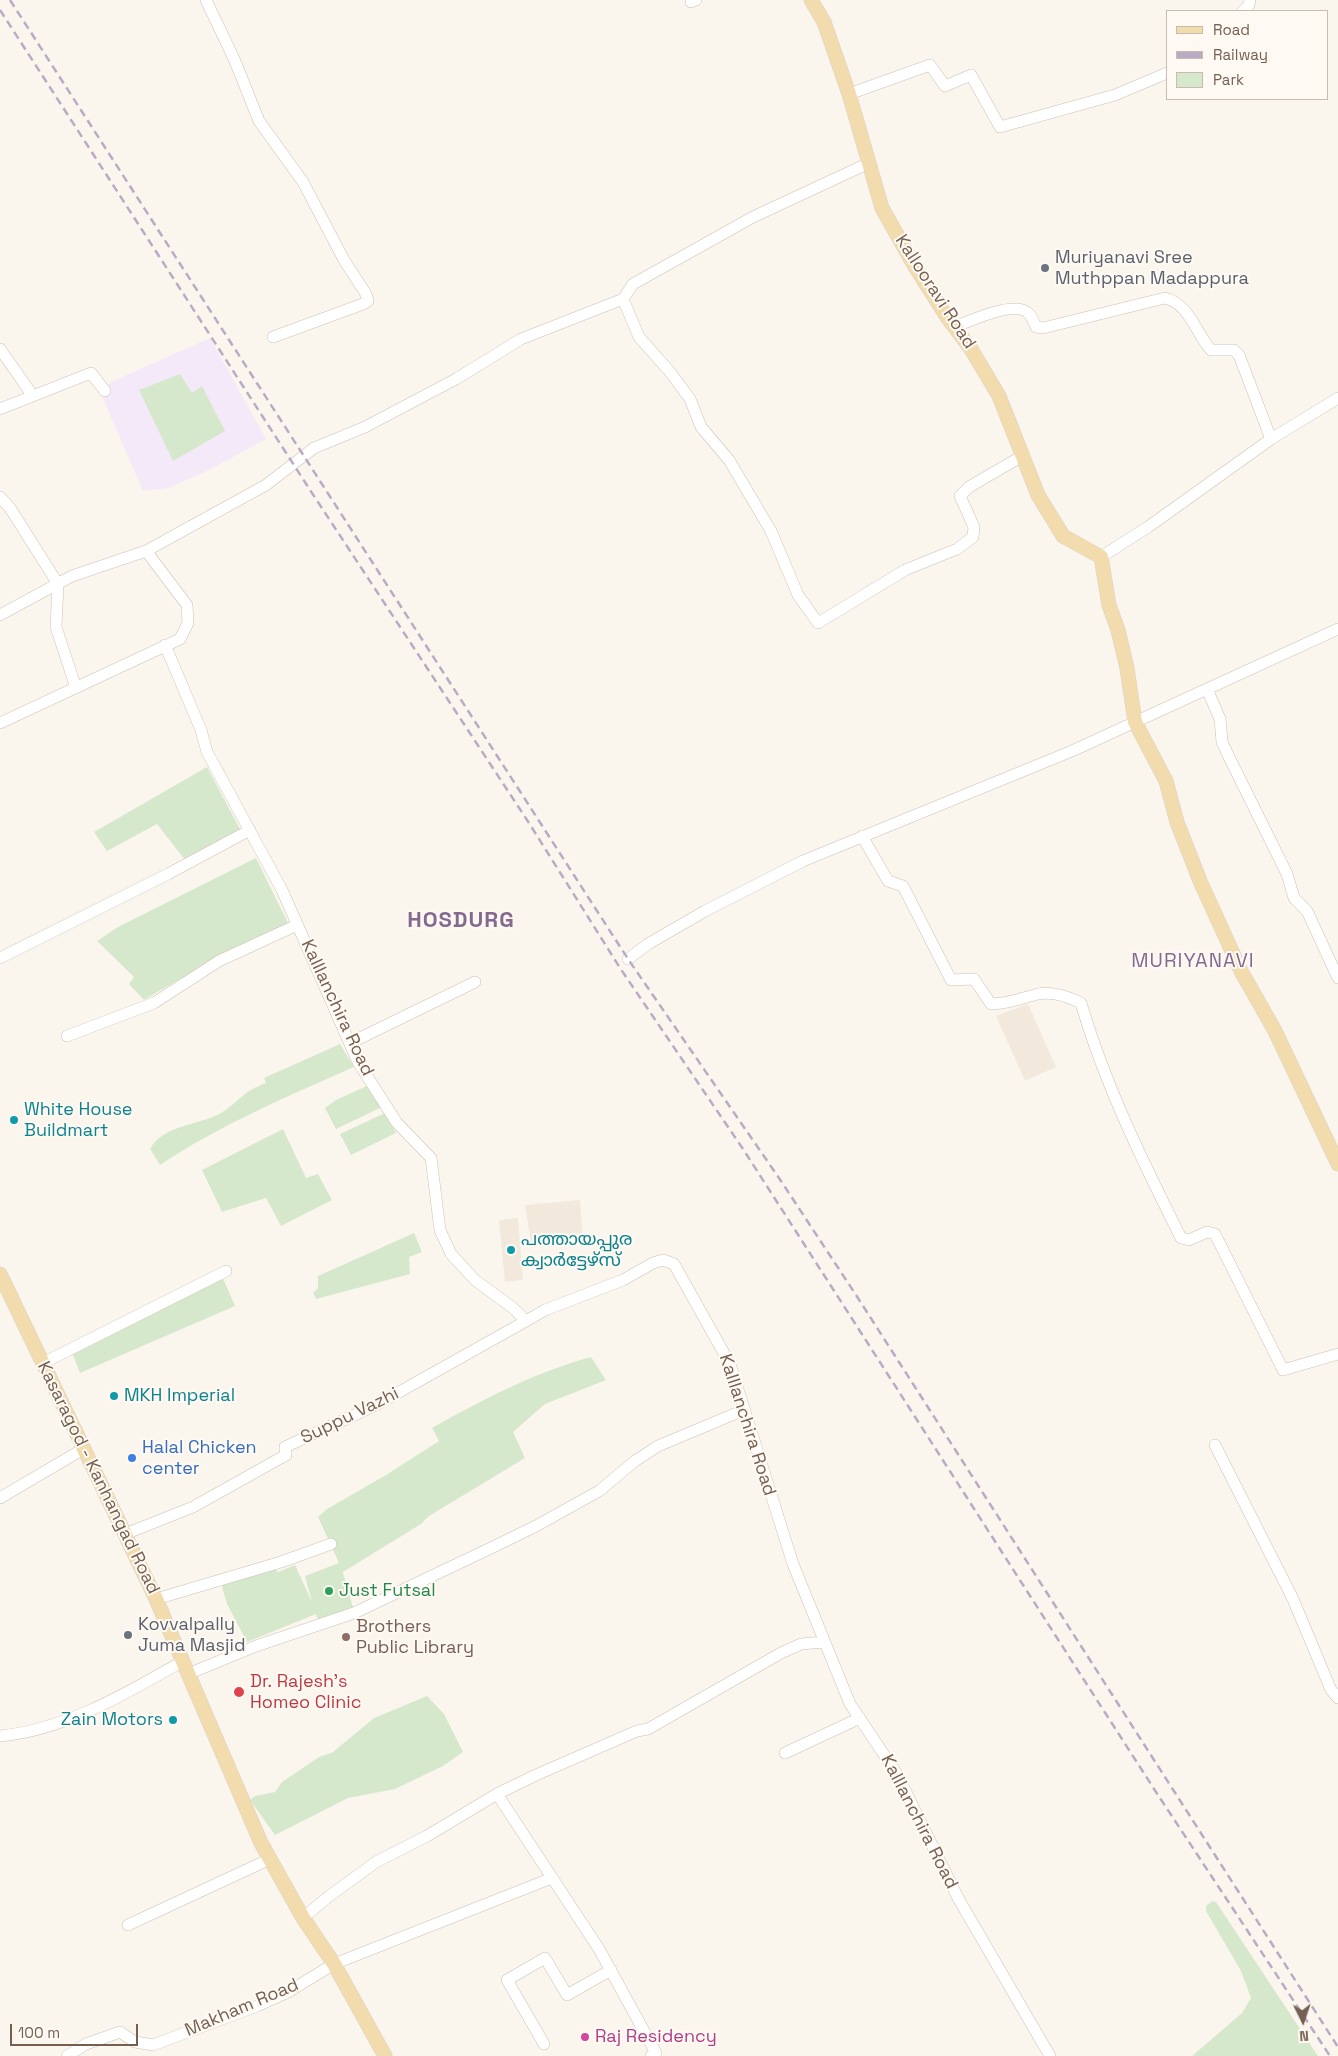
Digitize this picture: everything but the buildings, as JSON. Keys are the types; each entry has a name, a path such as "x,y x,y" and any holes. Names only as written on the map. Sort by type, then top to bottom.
{"main road":[{"name":"Kallooravi Road","path":"812,0 824,22 849,94 882,208 914,265 955,328 971,348 999,396 1024,455 1038,495 1063,536 1100,557"},
{"path":"1100,557 1109,605 1118,630 1127,668 1135,722 1166,781 1177,822 1200,881 1241,971 1275,1031 1338,1164"},
{"name":"Kasaragod - Kanhangad Road","path":"0,1274 156,1599 205,1716 270,1859 303,1918 334,1964 385,2056"}],"street":[{"path":"206,0 235,61 259,121 302,182 344,260 366,294 368,301 273,337"},
{"path":"849,94 930,65 945,86 971,75 1000,127 1115,95 1166,73"},
{"path":"0,615 98,565 146,551 266,485 314,448 365,427 448,384 521,339 622,298 633,284 753,217 869,163"},
{"path":"622,298 639,337 670,372 690,399 702,427 734,468 771,531 798,595 818,623 906,570 957,549 973,537 974,527 960,496 969,487 1024,455"},
{"path":"955,328 980,316 1021,309 1028,313 1036,327 1043,328 1165,298 1174,300 1198,327 1211,350 1234,350 1239,355 1271,439"},
{"path":"0,349 33,396"},
{"path":"0,409 91,373 105,391"},
{"path":"1100,557 1148,527 1271,439 1338,398"},
{"path":"0,497 10,508 58,584 56,627 76,688"},
{"path":"0,723 180,639 188,623 188,604 146,551"},
{"path":"628,959 648,944 705,911 803,861 1072,751 1338,629"},
{"name":"Kalllanchira Road","path":"165,645 201,730 207,752 226,791 250,830 297,924 358,1062 397,1123 431,1158 440,1230 451,1254 475,1280 513,1308 526,1321 545,1310 623,1280 653,1263 663,1260 674,1264 730,1364 793,1564 850,1704 897,1774 958,1898 1050,2056"},
{"path":"1207,689 1220,719 1222,742 1287,874 1294,898 1307,911 1338,978"},
{"path":"0,958 168,874 250,830"},
{"path":"862,836 888,881 903,886 929,934 944,971 951,980 974,979 991,1004 1027,999 1039,994 1069,998 1081,1003 1095,1050 1145,1168 1181,1238 1189,1240 1207,1232 1215,1234 1283,1370 1338,1354"},
{"path":"67,1036 154,1003 219,961 297,924"},
{"path":"350,1042 475,982"},
{"path":"43,1363 226,1272"},
{"name":"Suppu Vazhi","path":"125,1534 193,1507 286,1456 285,1447 376,1405 526,1321"},
{"path":"0,1736 29,1733 82,1714 186,1668 354,1613 557,1515 599,1491 635,1461 658,1446 744,1410"},
{"path":"1215,1444 1293,1599 1331,1690 1338,1698"},
{"path":"0,1498 85,1448"},
{"path":"156,1599 281,1562 331,1544"},
{"path":"303,1918 376,1862 435,1831 497,1794 564,1762 637,1731 648,1729 781,1653 801,1644 824,1642"},
{"path":"785,1753 860,1718"},
{"path":"497,1794 611,1970 655,2055"},
{"path":"128,1925 270,1859"},
{"path":"334,1964 552,1878"},
{"path":"544,2044 507,1980 545,1958 567,1995 611,1970"},
{"name":"Makham Road","path":"67,2056 86,2044 120,2032 135,2042 153,2045 272,1999 334,1964"}],"shaded area":[{"path":"210,338 266,439 209,470 168,488 143,491 101,394 111,382"},
{"path":"1028,1004 1056,1067 1025,1081 996,1016"},
{"path":"580,1200 583,1238 531,1243 525,1205"},
{"name":"പത്തായപ്പുര ക്വാർട്ടേഴ്സ്","path":"518,1218 523,1280 505,1282 499,1220"}],"green space":[{"path":"180,374 192,393 202,386 225,431 173,461 139,390"},
{"path":"207,767 241,831 185,860 157,824 107,851 94,832"},
{"path":"256,858 288,923 275,932 226,952 144,1000 129,984 134,977 97,941 118,927"},
{"path":"340,1044 354,1067 230,1124 160,1165 150,1149 156,1141 173,1130 221,1113 246,1093 266,1083 264,1078"},
{"path":"369,1085 382,1107 336,1129 325,1108 336,1100"},
{"path":"385,1113 396,1133 351,1155 340,1134"},
{"path":"283,1129 306,1178 318,1174 332,1200 281,1226 266,1198 222,1212 202,1170"},
{"path":"414,1233 422,1252 409,1257 410,1274 316,1299 313,1293 318,1288 318,1276"},
{"path":"222,1276 235,1306 80,1373 72,1352"},
{"path":"591,1357 606,1380 545,1404 513,1432 525,1458 429,1516 421,1524 343,1572 342,1570 353,1607 318,1620 316,1614 247,1642 227,1604 222,1587 225,1581 274,1567 278,1572 295,1565 312,1602 305,1576 339,1563 318,1517 327,1509 386,1475 439,1441 432,1428 529,1379"},
{"path":"427,1696 444,1714 463,1752 443,1766 395,1789 348,1798 275,1835 250,1800 255,1796 275,1792 282,1782 319,1757 333,1752 374,1718"},
{"path":"1212,1901 1216,1902 1318,2056 1192,2056 1242,2013 1251,1998 1241,1971 1206,1911 1206,1906"}],"railway":[{"path":"10,0 628,959 779,1178 856,1295 1338,2047"},
{"path":"0,10 312,493 529,823 620,968 743,1149 1156,1792 1330,2056"}],"place":[{"name":"Muriyanavi Sree Muthppan Madappura","path":"1045,268"},
{"name":"White House Buildmart","path":"14,1120"},
{"name":"പത്തായപ്പുര ക്വാർട്ടേഴ്സ്","path":"511,1250"},
{"name":"MKH Imperial","path":"114,1396"},
{"name":"Halal Chicken center","path":"132,1458"},
{"name":"Just Futsal","path":"329,1591"},
{"name":"Kovvalpally Juma Masjid","path":"128,1635"},
{"name":"Brothers Public Library","path":"346,1637"},
{"name":"Dr. Rajesh's Homeo Clinic","path":"239,1692"},
{"name":"Zain Motors","path":"173,1720"},
{"name":"Raj Residency","path":"585,2037"}],"district":[{"name":"HOSDURG","path":"461,921"},
{"name":"MURIYANAVI","path":"1193,962"}]}
